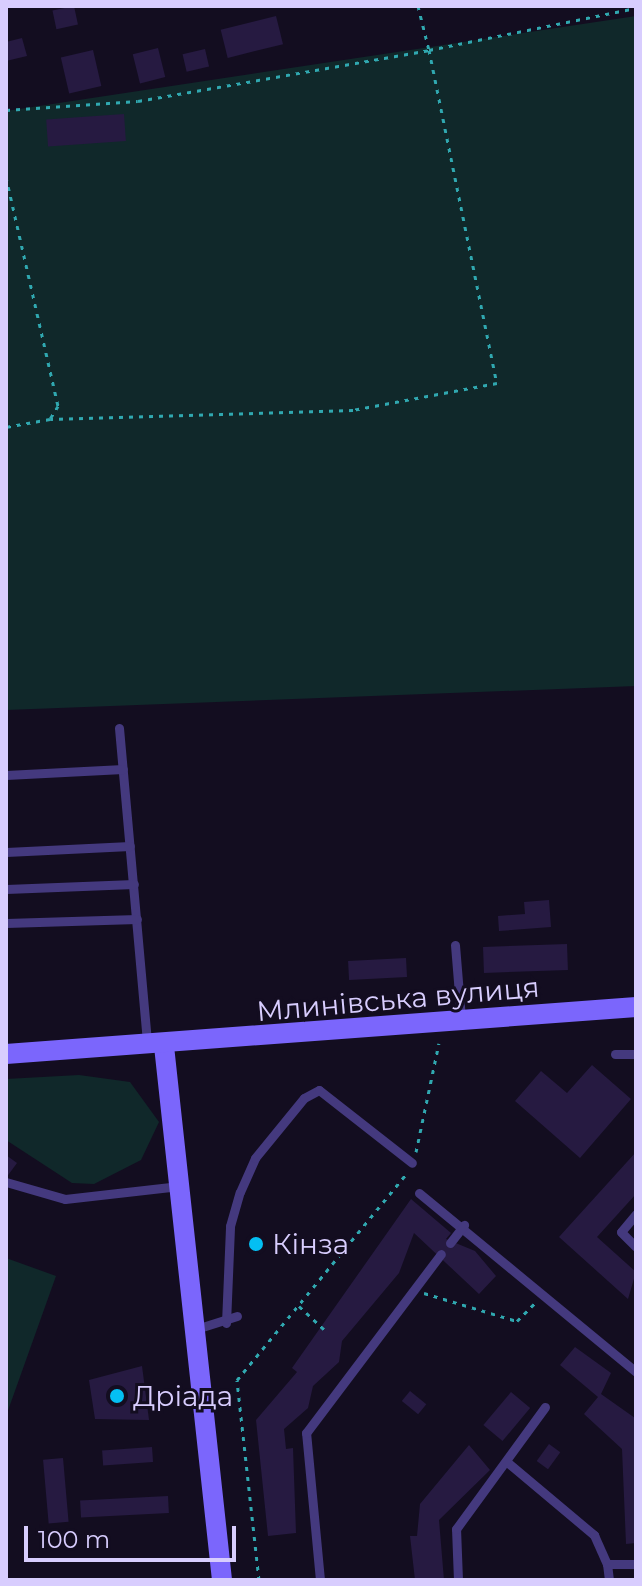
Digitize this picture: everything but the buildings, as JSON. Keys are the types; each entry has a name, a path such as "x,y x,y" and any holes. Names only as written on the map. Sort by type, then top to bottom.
{"main road":[{"name":"Млинівська вулиця","path":"6,1054 156,1047 461,1018 636,1007"},
{"path":"156,1047 181,1185 222,1580"}],"lane":[{"path":"119,728 137,919 156,1047"},
{"path":"6,775 123,769"},
{"path":"6,852 130,846"},
{"path":"6,889 134,884"},
{"path":"6,923 137,919"},
{"path":"455,945 461,1018"},
{"path":"615,1054 636,1054"},
{"path":"226,1323 230,1226 240,1192 255,1158 304,1098 319,1090 412,1163"},
{"path":"6,1182 65,1199 181,1185"},
{"path":"419,1193 464,1225 636,1371"},
{"path":"636,1214 621,1232 636,1247"},
{"path":"450,1243 464,1225"},
{"path":"320,1580 306,1433 441,1254"},
{"path":"196,1329 226,1323 237,1316"},
{"path":"458,1580 456,1529 545,1407"},
{"path":"507,1462 594,1535 607,1564 609,1580"},
{"path":"607,1564 636,1564"}],"path":[{"path":"6,427 50,419 353,410 497,383 418,6"},
{"path":"6,110 138,101 429,50 636,8"},
{"path":"6,177 18,249 39,297 58,406 50,419"},
{"path":"259,1580 237,1380 412,1163 439,1043"},
{"path":"413,1289 517,1321 545,1292"},
{"path":"299,1306 325,1330"}],"green space":[{"path":"636,16 636,686 6,710 6,111"},
{"path":"79,1075 130,1082 159,1122 141,1160 94,1184 72,1183 6,1140 6,1079"},
{"path":"6,1258 56,1276 6,1416"}],"place":[{"name":"Кінза","path":"256,1244"},
{"name":"Дріада","path":"117,1396"}]}
